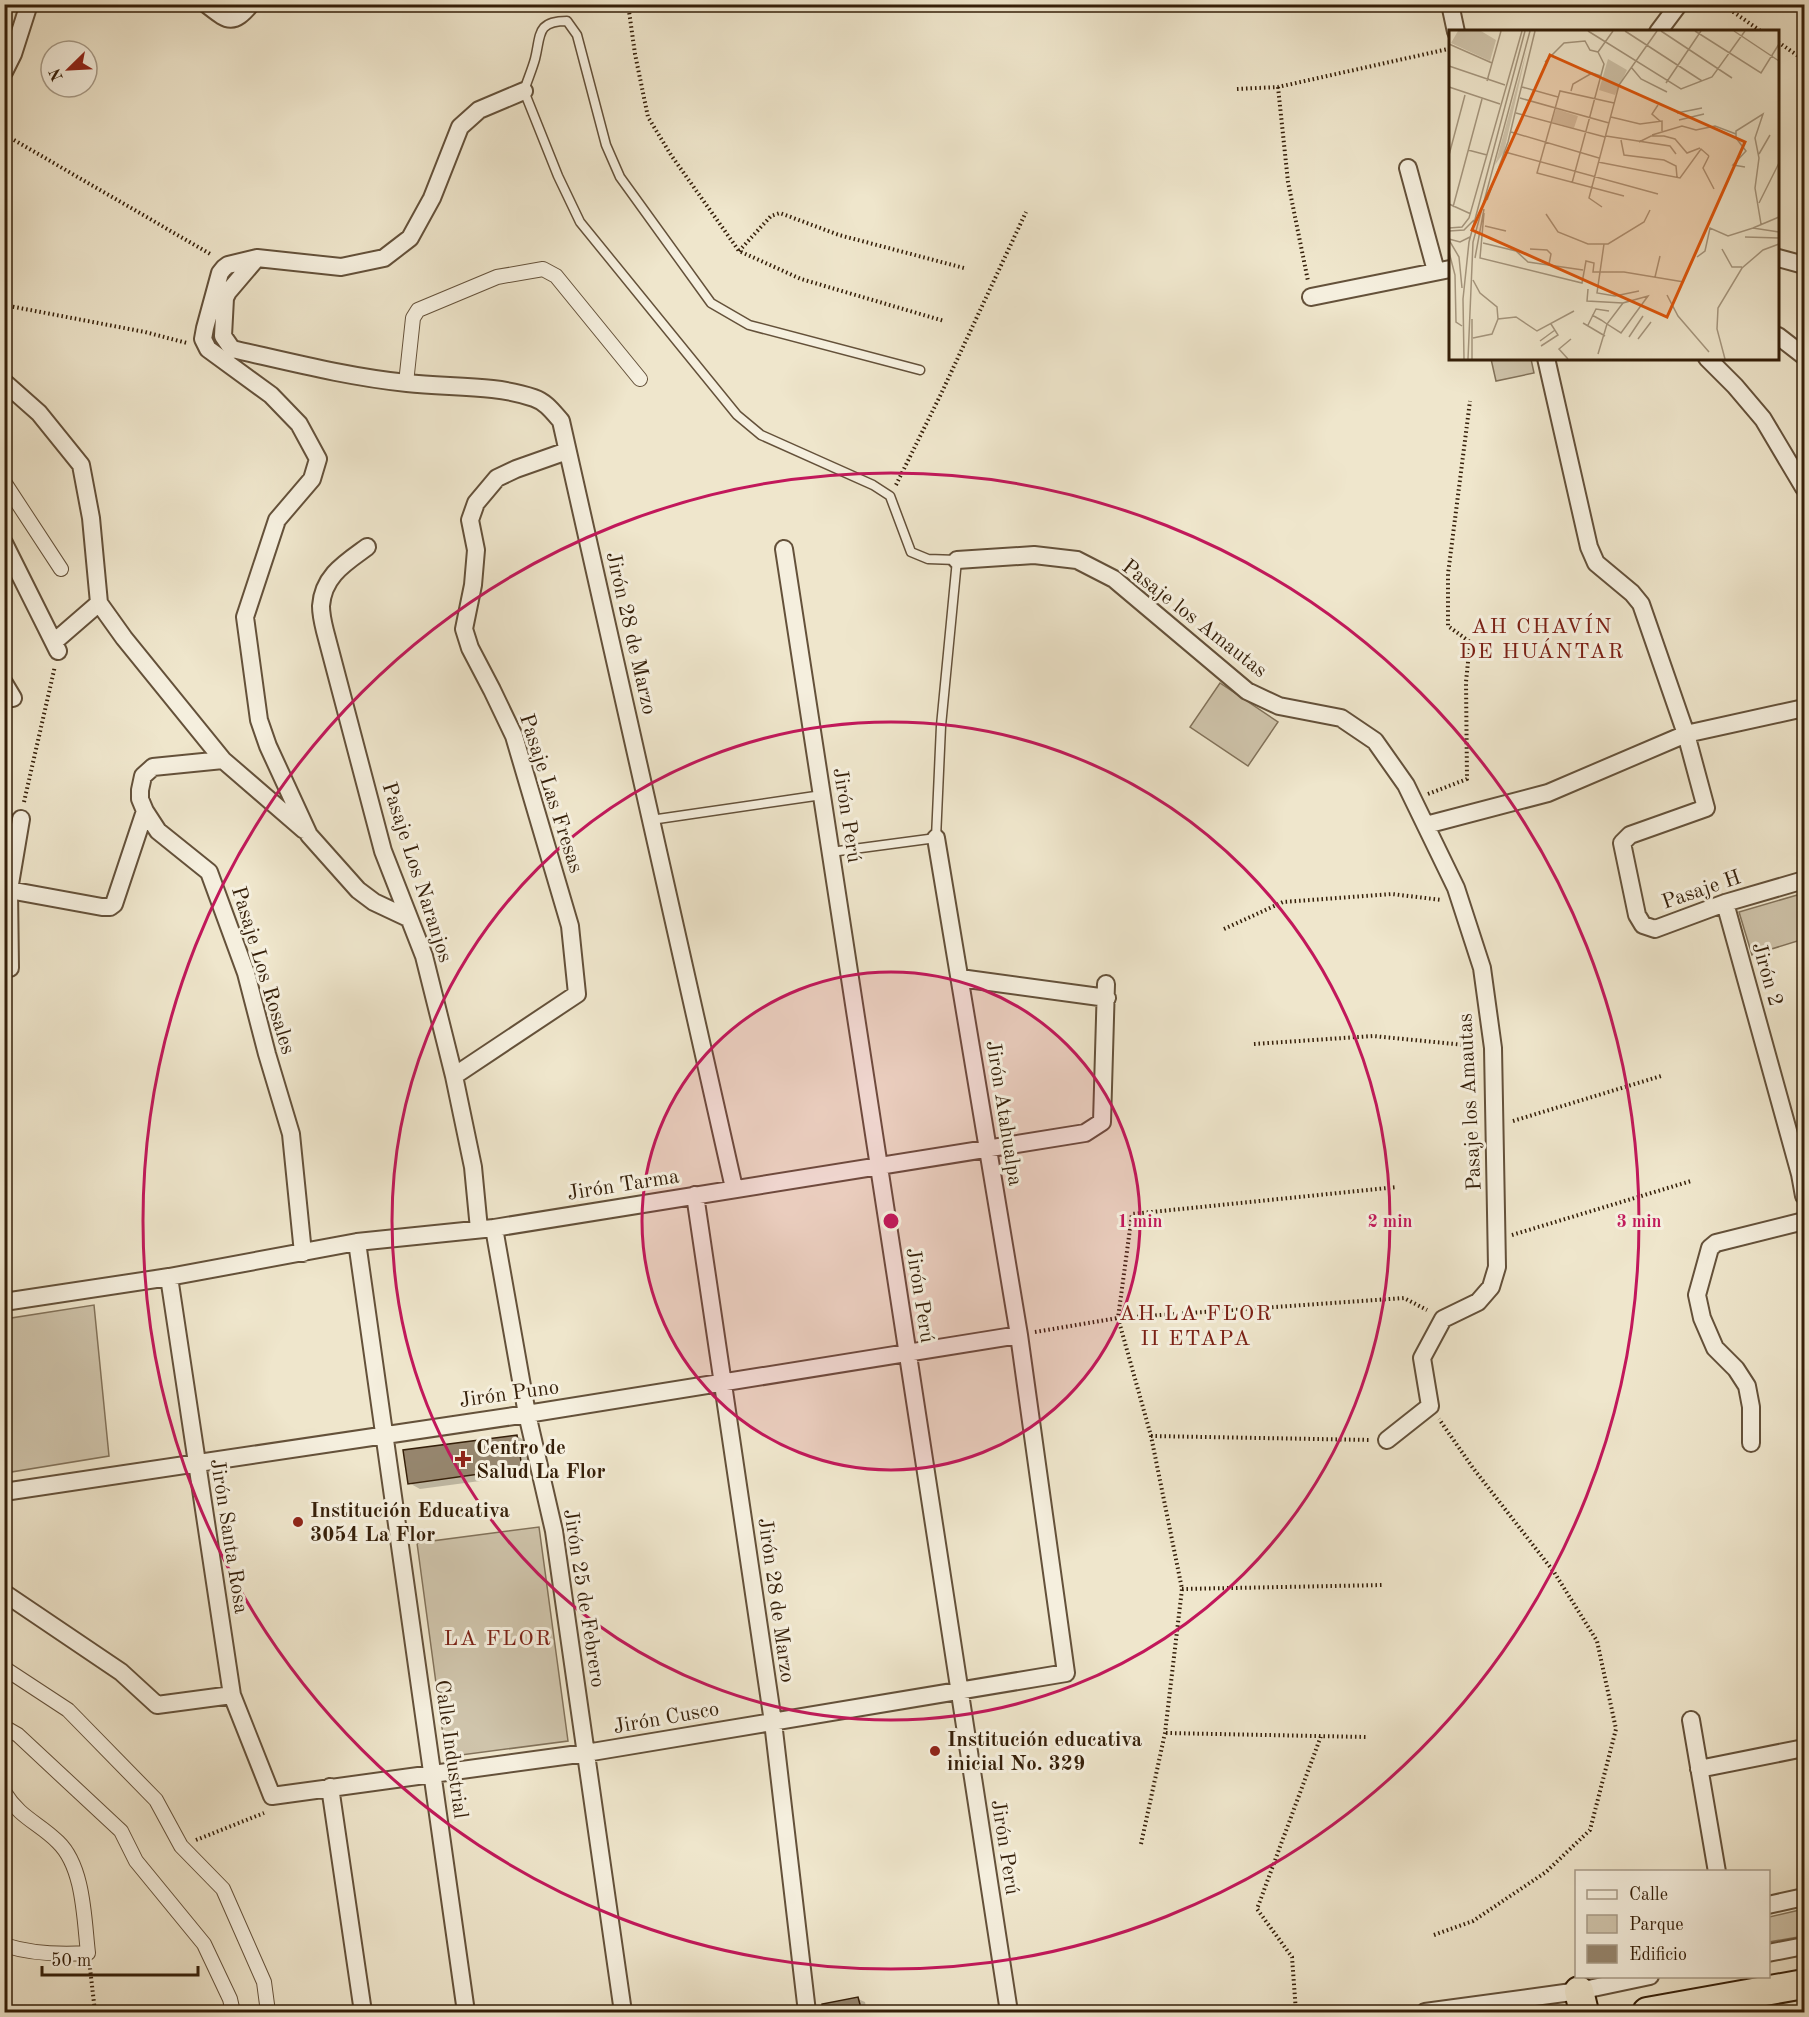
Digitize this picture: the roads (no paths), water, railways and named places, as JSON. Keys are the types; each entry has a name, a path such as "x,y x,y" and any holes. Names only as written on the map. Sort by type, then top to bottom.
{"highway":[{"path":"1647,2013 1693,2009 1803,1985"}],"street":[{"path":"4,72 13,54 29,4"},
{"path":"206,4 232,20 240,16 251,4"},
{"path":"1450,4 1456,30"},
{"path":"1660,30 1679,4"},
{"path":"309,835 268,746 259,720 244,622 277,519 312,479 318,459 299,424 271,395 208,349 203,339 220,273 228,265 257,258 341,267 384,258 410,238 432,198 460,127 479,110 524,91"},
{"path":"1311,297 1443,270 1408,168"},
{"name":"Jirón 28 de Marzo","path":"257,258 225,298 222,336 232,349 351,375 406,383 496,390 535,398 546,404 561,421 734,1188"},
{"path":"1779,258 1804,265"},
{"path":"406,383 413,318 418,309 497,277 543,269 556,276 640,379"},
{"path":"1779,337 1804,356"},
{"path":"1546,360 1589,547 1596,563 1632,592 1641,604 1686,734"},
{"path":"1709,360 1763,419 1804,488"},
{"path":"4,382 39,412 81,465 92,518 99,603 124,638 223,760 309,835 357,890 374,902 408,918"},
{"name":"Pasaje Las Fresas","path":"454,1076 576,997 578,992 570,926 514,736 470,648 464,629 473,585 476,550 470,519 476,503 498,478 516,469 567,451"},
{"path":"4,482 62,569"},
{"path":"4,543 56,646 99,603"},
{"name":"Pasaje Los Naranjos","path":"367,547 335,570 326,588 321,606 324,631 383,851 424,956 454,1076 487,1229"},
{"name":"Jirón Perú","path":"784,549 1009,2013"},
{"name":"Pasaje los Amautas","path":"957,560 1034,555 1077,560 1114,579 1247,691 1279,706 1341,718 1375,741 1414,800 1456,888 1482,968 1493,1048 1497,1267 1491,1287 1478,1302 1443,1319 1422,1358 1430,1406 1387,1440"},
{"path":"4,683 13,698"},
{"path":"1426,825 1548,793 1686,734 1804,708"},
{"name":"Pasaje H","path":"1686,734 1706,807 1630,835 1622,843 1637,915 1644,925 1655,929 1725,903 1804,880"},
{"path":"9,890 102,908 110,907 114,904 145,811 140,790 147,770 153,767 223,760"},
{"name":"Pasaje Los Rosales","path":"145,811 158,831 209,872 246,972 291,1134 303,1253"},
{"path":"10,968 9,890 21,819"},
{"name":"Jirón Atahualpa","path":"936,838 1019,1335 1066,1673"},
{"name":"Jirón 2","path":"1725,903 1802,1174 1804,1196"},
{"name":"Jirón Tarma","path":"4,1302 169,1277 357,1242 487,1229 1085,1133 1102,1122 1106,991 960,978"},
{"name":"Jirón 28 de Marzo","path":"695,1195 772,1722 807,2013"},
{"path":"1750,1443 1751,1407 1747,1386 1736,1369 1715,1348 1702,1317 1697,1295 1710,1248 1716,1243 1804,1221"},
{"name":"Jirón 25 de Febrero","path":"487,1229 553,1525 623,2013"},
{"name":"Calle Industrial","path":"357,1242 466,2013"},
{"name":"Jirón Santa Rosa","path":"169,1277 231,1695 272,1796"},
{"name":"Jirón Puno","path":"4,1492 527,1414 1019,1335"},
{"path":"4,1593 113,1666 157,1705 231,1695"},
{"path":"4,1668 68,1710 156,1800 181,1846 223,1889 264,1982 268,2013"},
{"name":"Jirón Cusco","path":"272,1796 586,1753 1066,1673"},
{"path":"1691,1720 1717,1870"},
{"path":"4,1726 18,1735 121,1831 136,1861 204,1944 230,1999 233,2013"},
{"path":"1699,1770 1804,1748"},
{"path":"330,1787 363,2013"},
{"path":"4,1792 21,1814 60,1843 73,1866 80,1888 88,1953 41,1954 4,1946"},
{"path":"1770,1905 1804,1897"},
{"path":"1770,1953 1804,1946"},
{"path":"1425,2013 1593,1992 1646,1978"}],"lane":[{"path":"920,370 750,325 711,303 620,177 606,145 578,35 567,21 556,21 544,26 538,37 535,59 524,91 558,176 580,222 737,415 761,435 873,485 890,496 911,552 928,559 957,560"},
{"name":"Jirón Atahualpa","path":"936,838 941,726 957,560"},
{"path":"651,820 822,795"},
{"path":"831,852 936,838"}],"place":[{"name":"Centro de Salud La Flor","path":"463,1459"},
{"name":"Institución Educativa 3054 La Flor","path":"298,1522"},
{"name":"Institución educativa inicial No. 329","path":"935,1751"}],"district":[{"name":"AH CHAVÍN DE HUÁNTAR","path":"1542,638"},
{"name":"AH LA FLOR II ETAPA","path":"1196,1324"},
{"name":"LA FLOR","path":"498,1637"}]}
